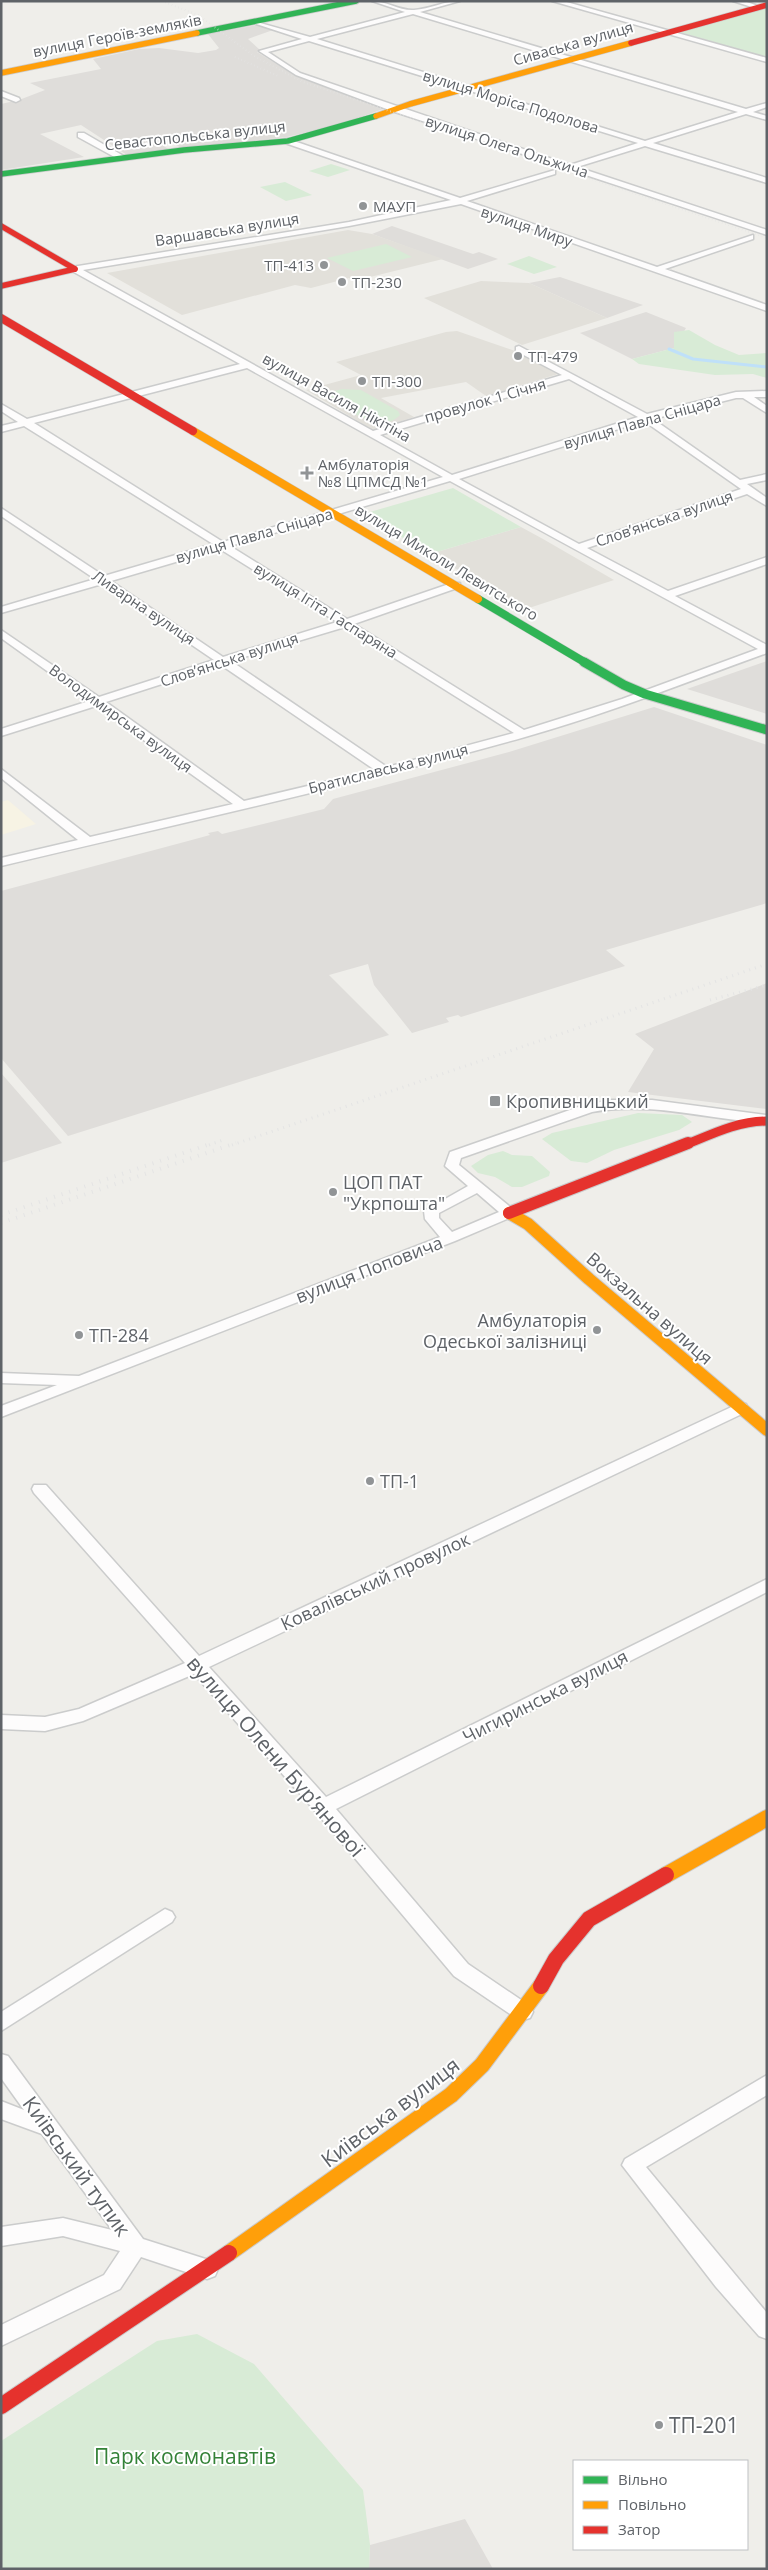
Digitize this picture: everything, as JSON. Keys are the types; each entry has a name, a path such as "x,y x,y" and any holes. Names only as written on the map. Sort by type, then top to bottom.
{"street":[{"name":"вулиця Героїв-земляків","path":"1,73 356,1"},
{"path":"375,1 767,118"},
{"path":"312,38 457,1"},
{"path":"555,1 767,60"},
{"path":"736,1 762,6"},
{"name":"Сиваська вулиця","path":"388,111 762,6"},
{"name":"вулиця Моріса Подолова","path":"255,22 312,38 767,181"},
{"name":"вулиця Олега Ольжича","path":"312,38 262,52 298,74 490,150"},
{"path":"1,93 16,100 1,103"},
{"path":"570,167 767,105"},
{"name":"вулиця Олега Ольжича","path":"388,111 570,167 669,199 692,210 766,232"},
{"name":"Севастопольська вулиця","path":"1,174 123,158 288,142 340,128 388,111"},
{"path":"81,134 123,158"},
{"name":"вулиця Миру","path":"288,142 391,176 458,202 767,308"},
{"name":"вулиця Олега Ольжича","path":"535,166 561,174"},
{"path":"458,202 468,196 552,172"},
{"name":"вулиця Олега Ольжича","path":"587,183 683,215"},
{"name":"Варшавська вулиця","path":"1,286 75,269 350,224 442,203 458,202"},
{"name":"вулиця Василя Нікітіна","path":"1,226 451,478 766,649"},
{"path":"655,270 754,239 739,234"},
{"name":"вулиця Миколи Левитського","path":"1,318 624,685 646,694 767,730"},
{"path":"519,349 633,409 767,503"},
{"path":"1,429 248,365"},
{"name":"провулок 1 Січня","path":"372,434 570,376"},
{"name":"вулиця Павла Сніцара","path":"1,610 451,478 644,418 745,395 767,394"},
{"path":"745,395 767,410"},
{"name":"вулиця Ігіта Гаспаряна","path":"1,408 523,734"},
{"name":"Словʼянська вулиця","path":"739,483 767,477"},
{"name":"Словʼянська вулиця","path":"579,547 748,490"},
{"name":"Ливарна вулиця","path":"1,511 385,770"},
{"path":"667,595 767,560"},
{"name":"Словʼянська вулиця","path":"1,732 346,623 456,585"},
{"name":"Володимирська вулиця","path":"1,633 241,804"},
{"name":"Братиславська вулиця","path":"1,862 385,770 523,734 646,694 766,649"},
{"path":"1,772 87,841"},
{"path":"509,1213 452,1166 455,1155 589,1108 612,1104 652,1104 767,1120"},
{"name":"вулиця Поповича","path":"1,1412 736,1125 750,1121 767,1120"},
{"path":"450,1238 432,1220 431,1211 478,1187"},
{"name":"Вокзальна вулиця","path":"509,1213 528,1224 767,1430"},
{"path":"1,1378 85,1380"},
{"name":"Ковалівський провулок","path":"1,1722 45,1724 83,1714 197,1665 740,1408"},
{"name":"вулиця Олени Бурʼянової","path":"40,1489 323,1807 461,1970 523,2012"},
{"name":"Чигиринська вулиця","path":"323,1807 767,1585"},
{"name":"Київська вулиця","path":"1,2406 207,2269 450,2095 482,2065 534,1998 556,1959 589,1919 767,1818"},
{"path":"1,2023 166,1917"},
{"name":"Київський тупик","path":"1,2062 136,2246"},
{"path":"767,2084 632,2165 724,2280 767,2329"},
{"path":"1,2110 49,2128"},
{"path":"1,2237 63,2227 136,2246 207,2269"},
{"path":"1,2336 112,2282 136,2246"}],"shaded area":[{"path":"258,25 273,30 248,39 260,50 257,52 293,74 386,108 341,124 287,137 182,148 173,144 163,145 168,149 127,155 81,125 40,134 84,157 1,170 1,104 19,100 45,90 30,83 101,69 93,59 139,49 159,48 198,53 216,50 219,48 208,34"},
{"path":"392,226 473,254 479,252 498,259 468,269 372,234"},
{"path":"348,230 372,234 443,259 354,281 349,278 311,288 295,285 182,315 107,273"},
{"path":"560,277 643,305 607,318 529,283"},
{"path":"481,281 529,283 607,318 522,345 424,298"},
{"path":"646,312 686,328 674,348 632,359 580,333"},
{"path":"457,331 515,351 558,374 486,396 466,382 381,398 414,417 373,430 306,390 361,375 336,362 446,332"},
{"path":"521,527 614,580 526,609 430,554"},
{"path":"767,661 767,714 687,689"},
{"path":"654,707 767,745 767,903 606,950 625,966 461,1017 458,1015 446,1018 449,1022 412,1033 374,985 368,964 329,975 389,1035 68,1136 1,1058 1,891 210,835 208,833 218,831 222,834 324,809 333,799 509,752"},
{"path":"8,800 36,824 1,835 1,802"},
{"path":"767,983 767,1109 628,1092 654,1049 635,1034"},
{"path":"1,1073 62,1143 1,1163"},
{"path":"465,2519 493,2569 369,2569 370,2545"}],"green space":[{"path":"767,7 767,57 679,32"},
{"path":"331,164 350,170 328,177 309,171"},
{"path":"285,182 312,195 286,201 260,187"},
{"path":"386,244 412,257 353,271 327,258"},
{"path":"529,256 557,267 534,274 507,264"},
{"path":"689,330 715,345 739,355 767,353 767,378 753,374 715,375 639,364 632,359 674,348 674,332"},
{"path":"342,389 361,390 398,411 400,415 384,422 364,418 344,408 329,397 331,392"},
{"path":"453,488 521,527 430,554 363,514"},
{"path":"638,1113 682,1115 692,1122 679,1130 614,1150 587,1163 571,1161 542,1139 552,1133"},
{"path":"503,1151 512,1155 532,1156 550,1172 549,1176 522,1187 512,1187 495,1177 478,1173 471,1166 488,1155"},
{"name":"Парк космонавтів","path":"197,2334 254,2364 363,2490 370,2545 369,2569 1,2569 1,2441 157,2341"}],"waterway":[{"path":"669,349 693,359 767,367"}],"railway":[{"path":"162,1 198,15 254,56 303,82 767,238"},
{"path":"235,57 278,76"},
{"path":"232,1145 767,964"},
{"path":"710,1000 767,985"},
{"path":"209,1145 226,1139"},
{"path":"1,1215 213,1143"},
{"path":"1,1223 236,1143"}],"traffic: fast":[{"path":"197,33 356,1"},
{"path":"1,174 184,150 288,141 340,128 376,116"},
{"path":"478,599 624,685 645,694 767,730"}],"traffic: slow":[{"path":"1,73 197,33"},
{"path":"376,116 410,104 631,43"},
{"path":"193,431 478,599"},
{"path":"509,1213 528,1224 589,1279 767,1430"},
{"path":"666,1875 767,1818"},
{"path":"229,2253 451,2095 482,2065 541,1986"}],"traffic: jam":[{"path":"631,43 767,5"},
{"path":"1,226 75,269"},
{"path":"1,286 75,269"},
{"path":"1,318 193,431"},
{"path":"509,1213 736,1125 750,1121 767,1121"},
{"path":"541,1986 556,1959 589,1919 666,1875"},
{"path":"1,2406 229,2253"}],"place":[{"name":"МАУП","path":"363,206"},
{"name":"ТП-413","path":"324,265"},
{"name":"ТП-230","path":"342,282"},
{"name":"ТП-479","path":"518,356"},
{"name":"ТП-300","path":"362,381"},
{"name":"Амбулаторія №8 ЦПМСД №1","path":"307,473"},
{"name":"Кропивницький","path":"495,1101"},
{"name":"ЦОП ПАТ \"Укрпошта\"","path":"333,1192"},
{"name":"Амбулаторія Одеської залізниці","path":"597,1330"},
{"name":"ТП-284","path":"79,1335"},
{"name":"ТП-1","path":"370,1481"},
{"name":"ТП-201","path":"659,2425"}]}
